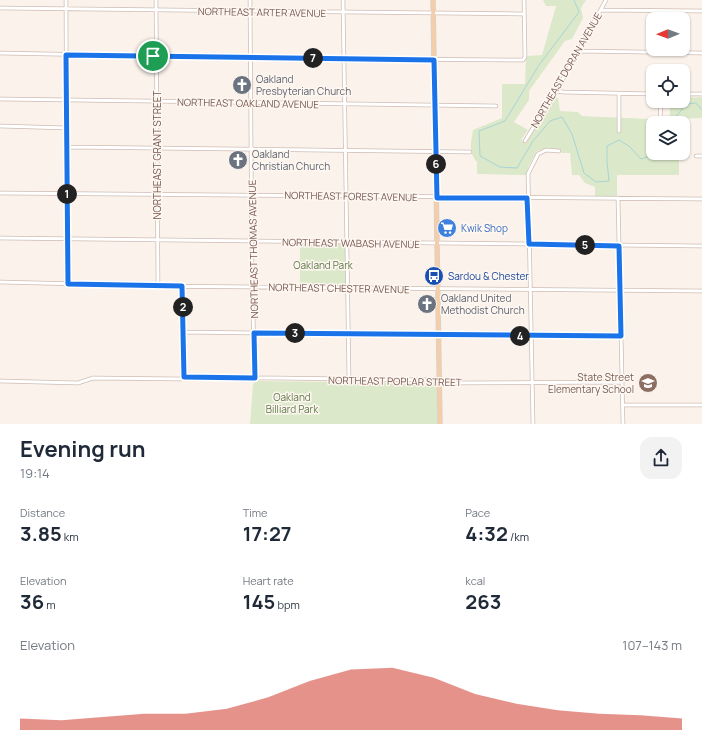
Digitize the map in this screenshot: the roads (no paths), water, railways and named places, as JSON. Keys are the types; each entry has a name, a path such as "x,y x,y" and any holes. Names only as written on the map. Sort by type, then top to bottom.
{"main road":[{"path":"433,0 440,424"}],"street":[{"path":"66,0 68,284"},
{"name":"NORTHEAST GRANT STREET","path":"156,0 158,286"},
{"name":"NORTHEAST THOMAS AVENUE","path":"250,0 251,242 255,378"},
{"path":"343,0 346,288 349,379"},
{"path":"0,53 250,58 434,60 524,59 524,0"},
{"name":"NORTHEAST DORAN AVENUE","path":"525,140 556,91 606,0"},
{"name":"NORTHEAST ARTER AVENUE","path":"0,8 524,14"},
{"path":"600,10 702,11"},
{"path":"578,51 702,53"},
{"path":"556,91 646,94"},
{"path":"619,94 619,131"},
{"path":"690,94 702,94"},
{"name":"NORTHEAST OAKLAND AVENUE","path":"0,99 496,106"},
{"path":"0,126 67,128"},
{"path":"67,147 470,152"},
{"path":"533,424 527,198 529,171 536,155 541,152 559,151"},
{"path":"696,156 702,156"},
{"name":"NORTHEAST FOREST AVENUE","path":"0,193 437,198 702,199"},
{"path":"618,198 623,424"},
{"name":"NORTHEAST WABASH AVENUE","path":"0,238 702,246"},
{"name":"NORTHEAST CHESTER AVENUE","path":"0,282 158,286 702,291"},
{"path":"182,286 184,377"},
{"path":"183,332 621,336"},
{"name":"NORTHEAST POPLAR STREET","path":"0,381 78,383 93,378 182,379 184,377 436,380 440,382 622,382"},
{"path":"623,405 702,405"}],"waterway":[{"path":"574,0 579,12 539,65 505,121 479,131 480,156 500,167 517,168 533,141 550,121 562,117 572,134 584,173 596,182 609,181 607,146 619,140 629,146 641,159 646,157"},
{"path":"677,116 686,104 696,103 702,110"}],"place":[{"name":"Oakland Presbyterian Church","path":"242,85"},
{"name":"Oakland Christian Church","path":"238,160"},
{"name":"Kwik Shop","path":"447,228"},
{"name":"Sardou & Chester","path":"434,276"},
{"name":"Oakland United Methodist Church","path":"427,304"},
{"name":"State Street Elementary School","path":"648,383"}],"park label":[{"name":"Oakland Park","path":"323,265"},
{"name":"Oakland Billiard Park","path":"292,402"}]}
